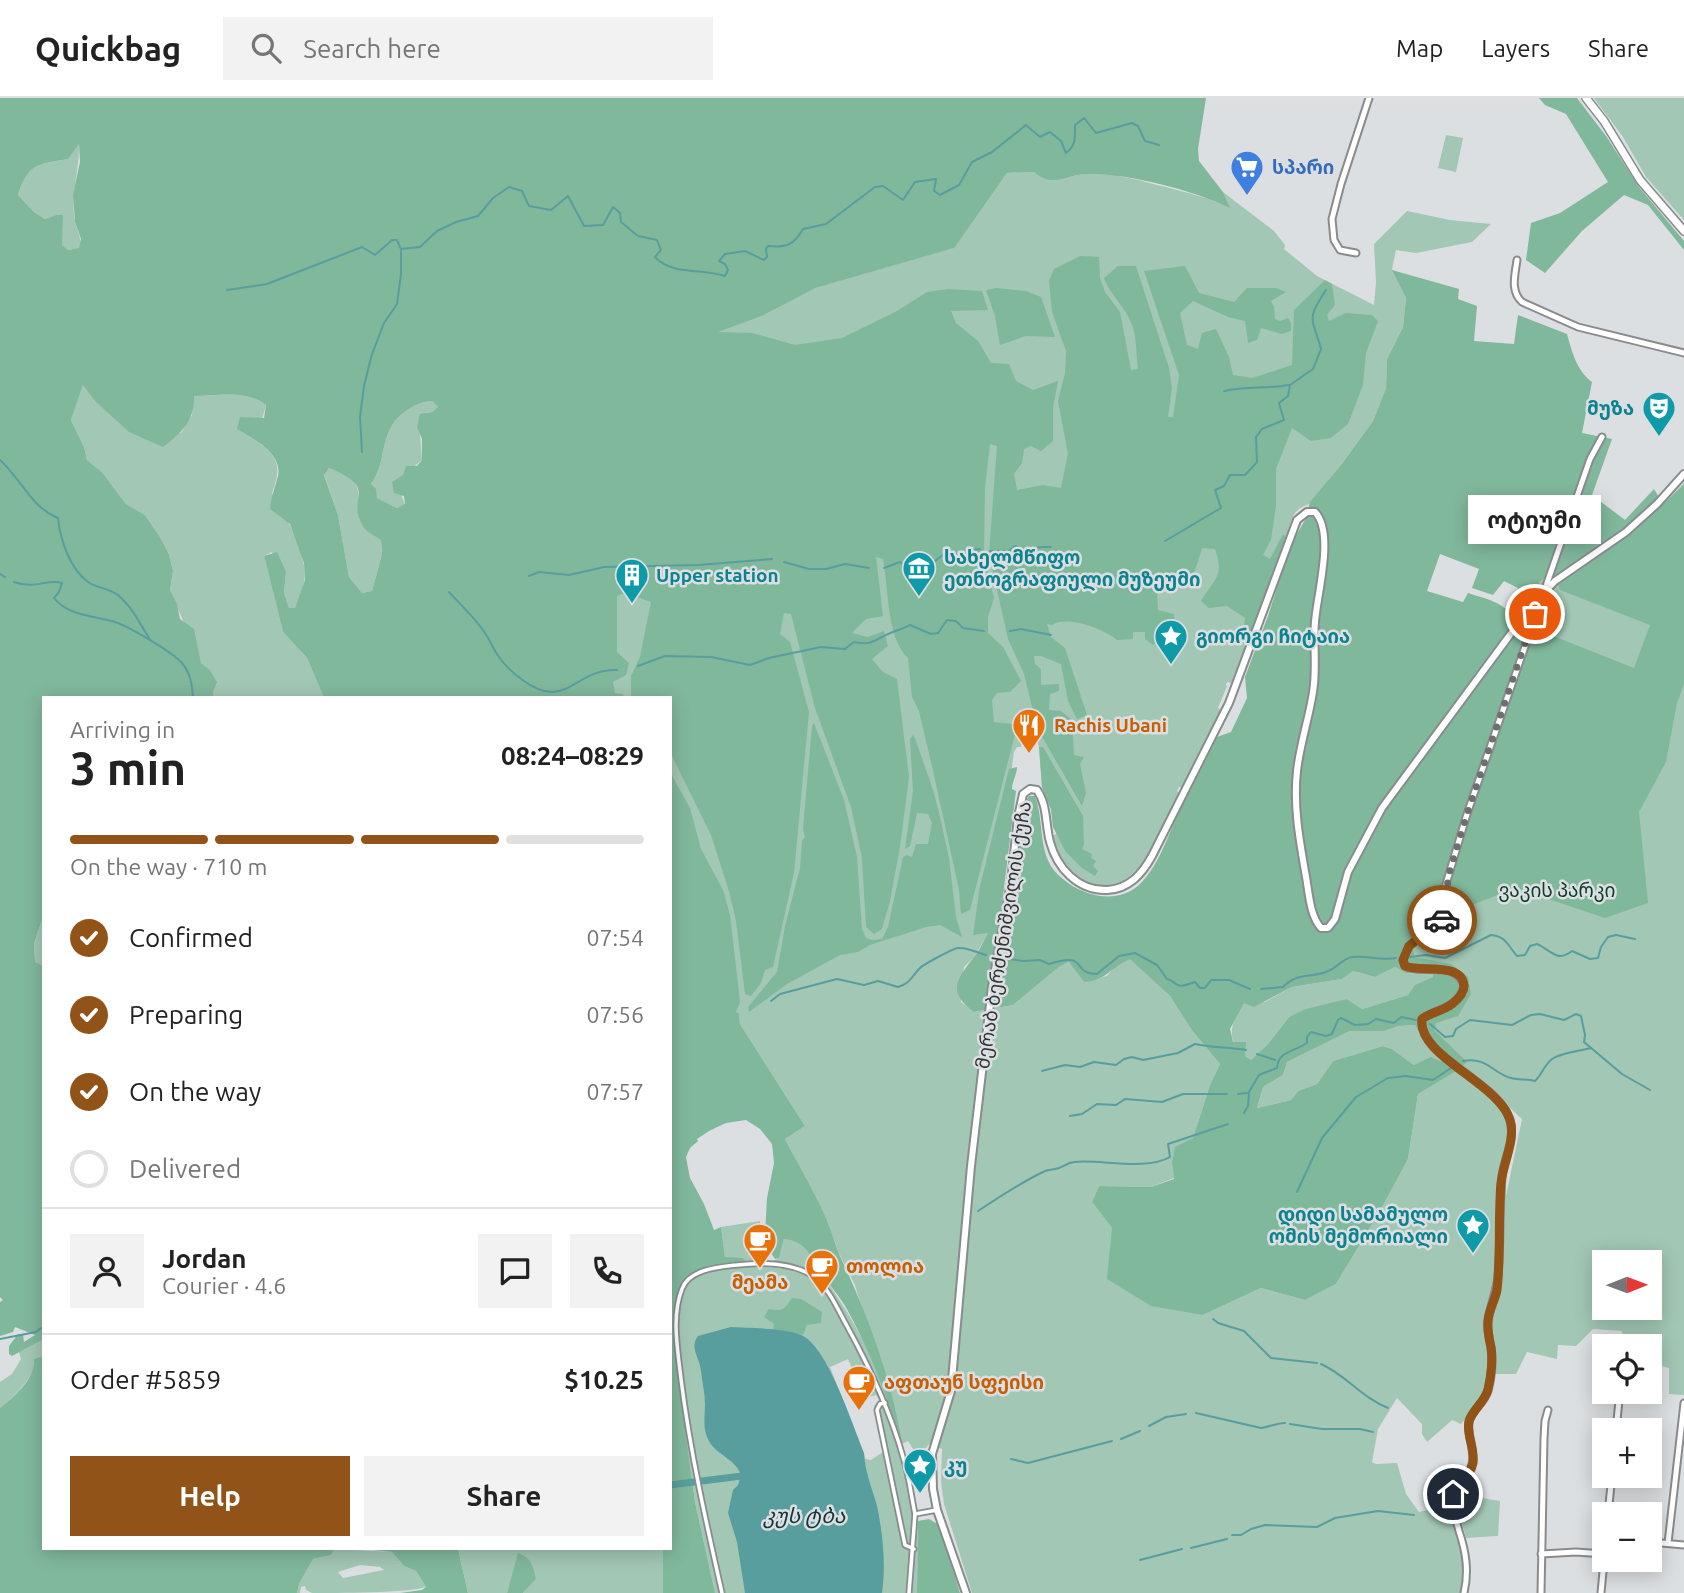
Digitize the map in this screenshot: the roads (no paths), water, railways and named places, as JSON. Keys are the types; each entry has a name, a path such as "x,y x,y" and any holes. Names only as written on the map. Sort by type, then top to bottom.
{"main road":[{"path":"1586,98 1604,121 1640,180 1684,231"}],"street":[{"path":"1356,253 1340,250 1334,240 1332,219 1369,98"},
{"path":"1517,260 1514,289 1516,297 1522,302 1578,327 1684,353"},
{"path":"1464,1593 1468,1562 1451,1504 1456,1488 1468,1476 1473,1463 1470,1417 1483,1403 1488,1392 1491,1349 1488,1322 1496,1292 1501,1187 1511,1139 1511,1122 1506,1111 1488,1091 1436,1050 1422,1032 1422,1019 1446,1008 1459,998 1464,985 1461,978 1451,971 1441,969 1411,969 1405,966 1403,960 1409,946 1442,920 1446,911 1446,884 1459,839 1541,595 1590,459 1602,437"},
{"name":"მერაბ ბერძენიშვილის ქუჩა","path":"966,1593 937,1510 933,1489 932,1454 951,1391 967,1202 992,987 1011,882 1016,829 1023,794 1030,789 1039,793 1053,851 1073,879 1087,887 1106,890 1127,885 1140,874 1152,856 1229,703 1297,520 1307,512 1315,512 1322,528 1323,553 1315,623 1314,688 1298,759 1296,797 1303,862 1314,918 1321,928 1326,929 1335,919 1348,872 1382,808 1541,595 1555,581 1626,532 1657,504 1684,474"},
{"path":"722,1593 695,1475 681,1380 678,1300 689,1278 724,1266 760,1264 790,1267 815,1278 838,1310 885,1403 904,1459 915,1514 909,1593"},
{"path":"885,1403 880,1404 877,1410 905,1545 914,1549"},
{"path":"1668,1543 1684,1403"},
{"path":"1541,1593 1545,1421 1548,1410"},
{"path":"904,1459 911,1455"},
{"path":"915,1514 937,1510"},
{"path":"1662,1543 1684,1545"},
{"path":"1541,1554 1592,1552"},
{"path":"1601,1593 1603,1572"}],"water":[{"name":"კუს ტბა","path":"731,1327 777,1330 801,1335 811,1342 820,1354 846,1406 864,1453 881,1527 884,1572 882,1593 745,1593 737,1542 728,1513 733,1490 741,1475 735,1465 712,1446 707,1436 704,1392 695,1349 698,1336"}],"waterway":[{"path":"227,290 267,284 362,247 375,255 392,240 397,240 401,249 420,247 437,231 478,216 493,198 509,187 522,191 529,206 551,210 568,196 584,226 603,225 613,207 620,213 621,222 638,236 657,240 661,250 655,257 662,263 679,269 725,276 728,270 725,264 719,261 725,254 745,251 764,260 768,246 789,244 803,229 826,224 875,187 883,186 903,200 915,182 936,179 934,191 940,195 959,185 972,162 992,152 1026,125 1040,137 1050,132 1061,141 1066,153 1073,144 1075,125 1084,118 1096,133 1132,123 1138,126 1145,141 1159,145"},
{"path":"362,452 360,417 364,386 384,323 397,304 401,251"},
{"path":"1165,541 1221,508 1215,490 1224,486 1230,475 1245,475 1257,462 1256,437 1262,429 1284,420 1279,403 1288,396 1290,385 1313,369 1321,349 1313,324 1313,313 1326,290"},
{"path":"1224,391 1289,385"},
{"path":"0,460 33,500 58,518 67,553 76,569 91,584 118,595 132,611 150,640"},
{"path":"990,551 1009,551 1015,546 1033,552 1039,547 1051,547"},
{"path":"884,568 900,562 908,569 916,567 920,559 935,561 944,554 956,559 972,550 980,549"},
{"path":"529,576 539,572 569,575 604,567 698,565 772,559"},
{"path":"784,562 809,569 826,569 845,564 869,568"},
{"path":"0,574 5,577"},
{"path":"14,582 29,585 62,583 54,598 59,604 81,614 119,624 177,658 185,667 193,696"},
{"path":"449,592 481,627 503,663 522,680 537,688 560,691 588,676 617,670"},
{"path":"638,666 665,656 711,657 750,665 769,658 821,647 845,649 854,642 872,642 910,625 931,634 938,633 947,620 956,621 963,628 984,631"},
{"path":"1010,631 1021,629 1051,635"},
{"path":"1410,957 1426,955 1445,958 1491,935 1503,939 1517,956 1525,955 1530,946 1537,944 1558,956 1572,951 1590,959 1598,958 1608,937 1616,935 1635,939"},
{"path":"771,1001 780,994 837,979 864,985 878,981 898,987 908,982 921,967 955,949 965,948 986,955"},
{"path":"1002,958 1040,960 1049,964 1070,960 1075,961 1084,971 1097,974 1119,956 1135,953 1157,965 1167,979 1180,986 1195,982 1200,988 1205,988 1211,980 1229,980 1250,989"},
{"path":"1261,989 1283,987 1294,979 1331,970 1352,957 1396,958"},
{"path":"1430,1024 1445,1037 1453,1036 1456,1029 1470,1020 1512,1025 1531,1015 1540,1014 1564,1020 1576,1014 1581,1016 1584,1042 1622,1074 1650,1090"},
{"path":"1244,1113 1248,1106 1249,1092 1259,1075 1277,1068 1280,1058 1307,1043 1311,1032 1326,1036 1332,1034 1341,1018 1355,1025 1368,1024 1376,1019 1394,1023 1401,1017 1416,1020"},
{"path":"1042,1071 1065,1065 1080,1067 1094,1062 1116,1065 1132,1057 1143,1060 1178,1053 1195,1044 1246,1050"},
{"path":"1463,1061 1478,1061 1505,1076 1535,1081 1552,1059 1591,1048"},
{"path":"1257,1054 1275,1060"},
{"path":"1297,1192 1322,1138 1356,1097 1388,1078 1406,1076 1433,1080 1451,1068"},
{"path":"1238,1094 1247,1093"},
{"path":"1070,1116 1082,1114 1097,1104 1116,1105 1125,1099 1162,1102 1183,1094 1227,1094"},
{"path":"978,1211 1045,1171 1085,1161 1136,1164 1160,1161 1170,1157 1168,1144 1228,1124"},
{"path":"1213,1319 1244,1331 1271,1358 1317,1363"},
{"path":"0,1339 36,1332 42,1328"},
{"path":"1321,1364 1388,1408"},
{"path":"1196,1413 1261,1428 1285,1423"},
{"path":"1149,1426 1166,1417 1186,1414"},
{"path":"1290,1424 1373,1432"},
{"path":"1121,1439 1140,1431"},
{"path":"1011,1459 1028,1463 1112,1441"},
{"path":"672,1485 742,1476"},
{"path":"1232,1535 1241,1535 1265,1525 1317,1527 1335,1518 1378,1511 1414,1515"},
{"path":"1191,1548 1227,1539"},
{"path":"1140,1560 1182,1549"}],"place":[{"name":"სპარი","path":"1247,197"},
{"name":"მუზა","path":"1659,438"},
{"name":"სახელმწიფო ეთნოგრაფიული მუზეუმი","path":"919,598"},
{"name":"Upper station","path":"632,605"},
{"name":"ოტიუმი","path":"1535,614"},
{"name":"გიორგი ჩიტაია","path":"1171,666"},
{"name":"Rachis Ubani","path":"1029,755"},
{"name":"დიდი სამამულო ომის მემორიალი","path":"1473,1255"},
{"name":"მეამა","path":"760,1270"},
{"name":"თოლია","path":"822,1296"},
{"name":"აფთაუნ სფეისი","path":"859,1412"},
{"name":"კუ","path":"920,1495"}],"park label":[{"name":"ვაკის პარკი","path":"1557,890"}]}
